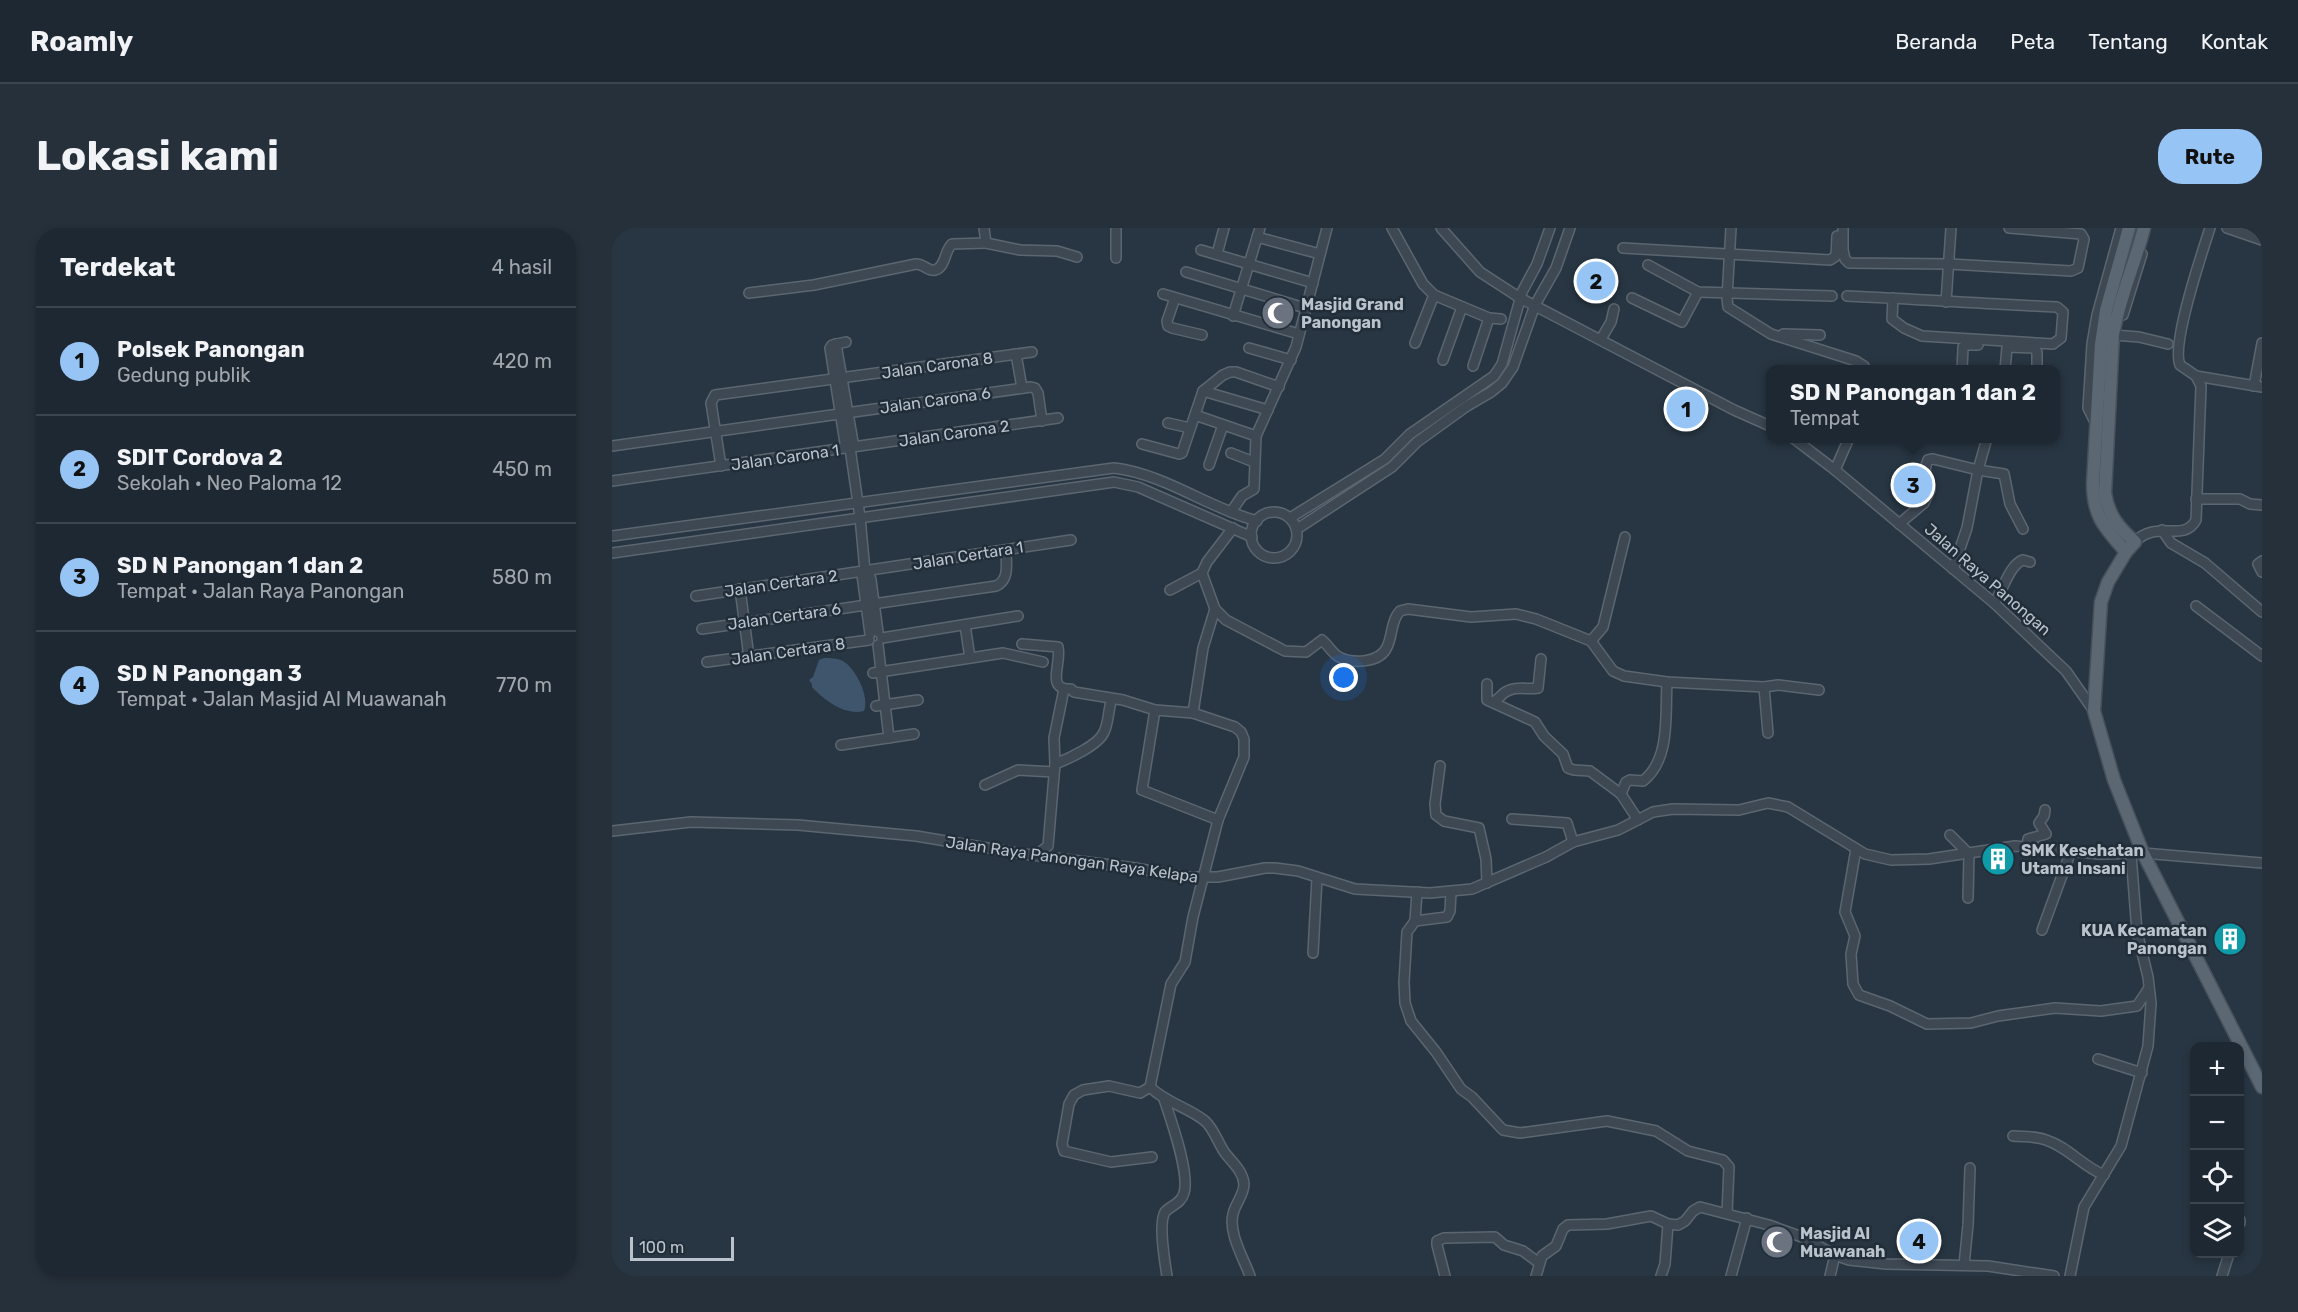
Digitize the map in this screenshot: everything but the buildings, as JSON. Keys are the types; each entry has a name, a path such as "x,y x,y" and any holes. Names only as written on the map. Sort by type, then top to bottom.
{"main road":[{"path":"2126,552 2111,535 2094,509 2092,483 2096,345 2115,263 2129,228"},
{"path":"2146,228 2135,271 2115,319 2116,335 2109,404 2105,494 2110,515 2135,542 2126,552 2108,582 2101,602 2089,693 2137,854 2262,1087"}],"street":[{"path":"984,228 986,243"},
{"path":"1116,228 1116,258"},
{"path":"1217,254 1224,228"},
{"path":"1231,513 1242,496 1254,489 1257,436 1291,360 1327,228"},
{"path":"1392,228 1423,284 1434,296 1488,318 1501,319"},
{"path":"1442,228 1480,272 1520,298 1734,410 1766,424"},
{"path":"1451,239 1454,228"},
{"path":"1290,518 1388,463 1410,434 1494,376 1502,364 1507,349 1520,298 1537,264 1550,228"},
{"path":"1297,529 1502,383 1513,367 1535,305 1556,268 1570,228"},
{"path":"1731,228 1728,307 1771,334 1862,365"},
{"path":"1623,248 1833,260 1836,256 1838,228"},
{"path":"1844,228 1843,250 1845,259 1850,263 1949,264 2071,271 2078,268 2084,239 2081,234 2009,228"},
{"path":"1946,303 1951,228"},
{"path":"2115,263 2121,228"},
{"path":"2210,228 2189,301 2178,353 2180,365 2196,376 2258,386 2262,343"},
{"path":"2227,228 2262,240"},
{"path":"1233,316 1259,233 1320,254"},
{"path":"749,293 814,285 920,264 934,270 943,264 946,249 951,244 986,243 1020,250 1057,251 1077,258"},
{"path":"1201,250 1312,284"},
{"path":"1648,264 1698,292 1832,296"},
{"path":"1186,272 1305,308"},
{"path":"1632,298 1682,322 1698,292"},
{"path":"1163,294 1299,334"},
{"path":"1415,343 1434,296"},
{"path":"1847,296 1893,298 1946,303 2061,309 2063,312 2061,338 2053,344 1922,336 1904,328 1892,319 1893,298"},
{"path":"1174,298 1167,321 1168,326 1202,334"},
{"path":"1443,360 1462,307"},
{"path":"1601,339 1611,322 1614,309"},
{"path":"1473,366 1488,318"},
{"path":"1771,334 1820,335"},
{"path":"2116,335 2139,337 2168,344"},
{"path":"841,343 830,348 839,379 844,413 845,443 850,448 861,517 865,571 862,575 870,604 875,638 880,706 889,738"},
{"path":"1962,365 1964,346 2034,348 2037,352 2037,365"},
{"path":"2005,365 2007,347"},
{"path":"1249,348 1291,360"},
{"name":"Jalan Carona 8","path":"715,431 711,403 714,395 1032,352"},
{"path":"1016,354 1022,388 1035,388 1038,393 1042,421"},
{"path":"1142,444 1179,454 1184,451 1203,392 1223,375 1233,371 1279,387"},
{"path":"2135,542 2145,533 2162,530 2178,531 2193,525 2196,519 2201,386 2196,376"},
{"name":"Jalan Carona 6","path":"612,446 1022,388"},
{"path":"1203,392 1268,410"},
{"path":"1195,415 1257,436"},
{"name":"Jalan Carona 2","path":"850,448 1058,418"},
{"path":"1168,423 1190,428"},
{"path":"1209,465 1222,425"},
{"path":"715,431 721,466"},
{"name":"Jalan Raya Panongan","path":"1800,443 1994,603 2089,693"},
{"path":"1835,470 1847,443"},
{"path":"1953,569 1967,528 1986,443"},
{"name":"Jalan Carona 1","path":"612,481 850,448"},
{"path":"1231,453 1254,462"},
{"path":"1899,524 1927,498 1930,490 1925,476 1928,460 1934,459 2004,474 2010,504 2023,529"},
{"path":"612,536 1114,468 1143,474 1231,513 1257,521"},
{"path":"612,553 1114,482 1138,487 1252,537"},
{"path":"2196,500 2240,500 2253,505 2262,505"},
{"path":"1274,512 1290,518 1297,529 1296,542 1289,552 1278,557 1271,557 1260,552 1252,537 1257,521 1264,514 1274,512"},
{"path":"1170,590 1202,573 1207,562 1233,528"},
{"path":"2162,530 2171,543 2205,563 2262,612"},
{"path":"1592,641 1603,627 1625,537"},
{"name":"Jalan Certara 1","path":"865,571 1071,540"},
{"name":"Jalan Certara 6","path":"702,629 1001,584 1006,574 1006,550"},
{"path":"1994,603 2002,593 2003,585 2016,563 2023,560 2030,562"},
{"path":"2262,561 2258,564 2262,572"},
{"name":"Jalan Certara 2","path":"696,596 865,571"},
{"path":"1202,573 1215,609 1232,624 1285,651 1306,652 1322,640 1340,657 1369,660 1383,653 1389,644 1396,615 1400,611 1408,609 1471,617 1506,614 1526,616 1592,641 1617,674 1631,678 1764,687 1778,685 1819,690"},
{"path":"740,589 749,657"},
{"path":"2196,606 2262,656"},
{"path":"1193,713 1203,648 1215,609"},
{"name":"Jalan Certara 8","path":"707,663 1018,616"},
{"path":"965,625 970,658"},
{"path":"1022,644 1059,648 1056,683 1059,687 1071,688 1074,692 1123,700 1155,710 1193,713 1236,727 1244,739 1244,757 1218,820 1193,917 1185,962 1171,984 1150,1087 1140,1093 1106,1086 1083,1090 1074,1095 1069,1104 1062,1144 1064,1151 1111,1162 1152,1157"},
{"path":"877,672 1003,653 1042,662"},
{"path":"1493,702 1512,689 1538,688 1541,659"},
{"path":"1621,794 1626,782 1643,781 1650,776 1659,760 1664,734 1667,682"},
{"path":"1487,684 1486,699 1535,722 1544,736 1563,754 1570,769 1590,771 1621,794 1638,820"},
{"path":"1764,687 1768,733"},
{"path":"1036,855 1048,846 1055,768 1054,738 1064,689"},
{"path":"985,785 1018,770 1055,768 1077,755 1101,738 1105,731 1112,699"},
{"path":"880,706 918,700"},
{"path":"1155,710 1142,790 1218,820"},
{"path":"841,745 914,734"},
{"path":"1440,766 1435,804 1436,814 1444,821 1479,828 1485,854 1487,883"},
{"name":"Jalan Raya Panongan Raya Kelapa","path":"612,831 678,822 788,824 916,836 1204,878 1232,876 1265,867 1286,869 1354,889 1451,892 1472,889 1546,857 1573,842 1618,830 1653,812 1739,810 1768,802 1779,804 1820,825 1856,849 1877,858 1891,860 1929,859 2027,846 2100,854 2137,854 2262,863"},
{"path":"2027,846 2028,839 2046,834 2039,823 2045,810"},
{"path":"1512,819 1567,823 1573,842"},
{"path":"1950,835 1969,854 1968,898"},
{"path":"1856,849 1845,912 1855,936 1851,954 1852,984 1859,995 1890,1006 1924,1023 1957,1024 2055,1008 2111,1011 2137,1006 2149,988"},
{"path":"2042,930 2071,851"},
{"path":"2070,1276 2084,1207 2121,1146 2142,1073 2149,1031 2149,988 2137,932 2137,854"},
{"path":"1313,953 1317,878"},
{"path":"1417,892 1415,921 1407,932 1404,996 1408,1017 1414,1028 1436,1052 1459,1087 1472,1097 1499,1126 1509,1132 1520,1133 1607,1121 1656,1131 1688,1151 1723,1160 1728,1163 1729,1173 1727,1213"},
{"path":"1415,921 1447,917 1450,911 1451,892"},
{"path":"2098,1059 2142,1073"},
{"path":"1150,1087 1164,1099 1208,1123 1224,1152 1239,1170 1243,1189 1234,1210 1232,1223 1251,1276"},
{"path":"1164,1099 1184,1169 1185,1191 1177,1204 1167,1210 1162,1222 1167,1276"},
{"path":"2013,1136 2045,1139 2059,1146 2087,1167 2104,1175"},
{"path":"1964,1265 1970,1168"},
{"path":"1536,1276 1544,1253 1556,1246 1563,1229 1568,1224 1607,1224 1644,1216 1657,1217 1668,1224 1682,1223 1700,1207 1747,1218 1802,1237 1835,1255 1868,1263 1988,1266 2054,1276"},
{"path":"1731,1276 1747,1218"},
{"path":"1661,1276 1665,1264 1668,1224"},
{"path":"1445,1276 1437,1245 1437,1242 1444,1238 1495,1237 1504,1245 1523,1251 1539,1263"},
{"path":"1830,1276 1835,1255"},
{"path":"2222,1276 2228,1258"},
{"path":"1909,1276 1910,1264"}],"water":[{"path":"824,658 841,660 853,670 861,684 865,698 864,711 842,709 829,702 812,687 809,680 813,677 819,660"}],"place":[{"name":"SDIT Cordova 2","path":"1596,281"},
{"name":"Masjid Grand Panongan","path":"1278,313"},
{"name":"Polsek Panongan","path":"1686,409"},
{"name":"SD N Panongan 1 dan 2","path":"1913,485"},
{"name":"SMK Kesehatan Utama Insani","path":"1998,859"},
{"name":"KUA Kecamatan Panongan","path":"2230,939"},
{"name":"SD N Panongan 3","path":"1919,1241"},
{"name":"Masjid Al Muawanah","path":"1777,1242"}]}
